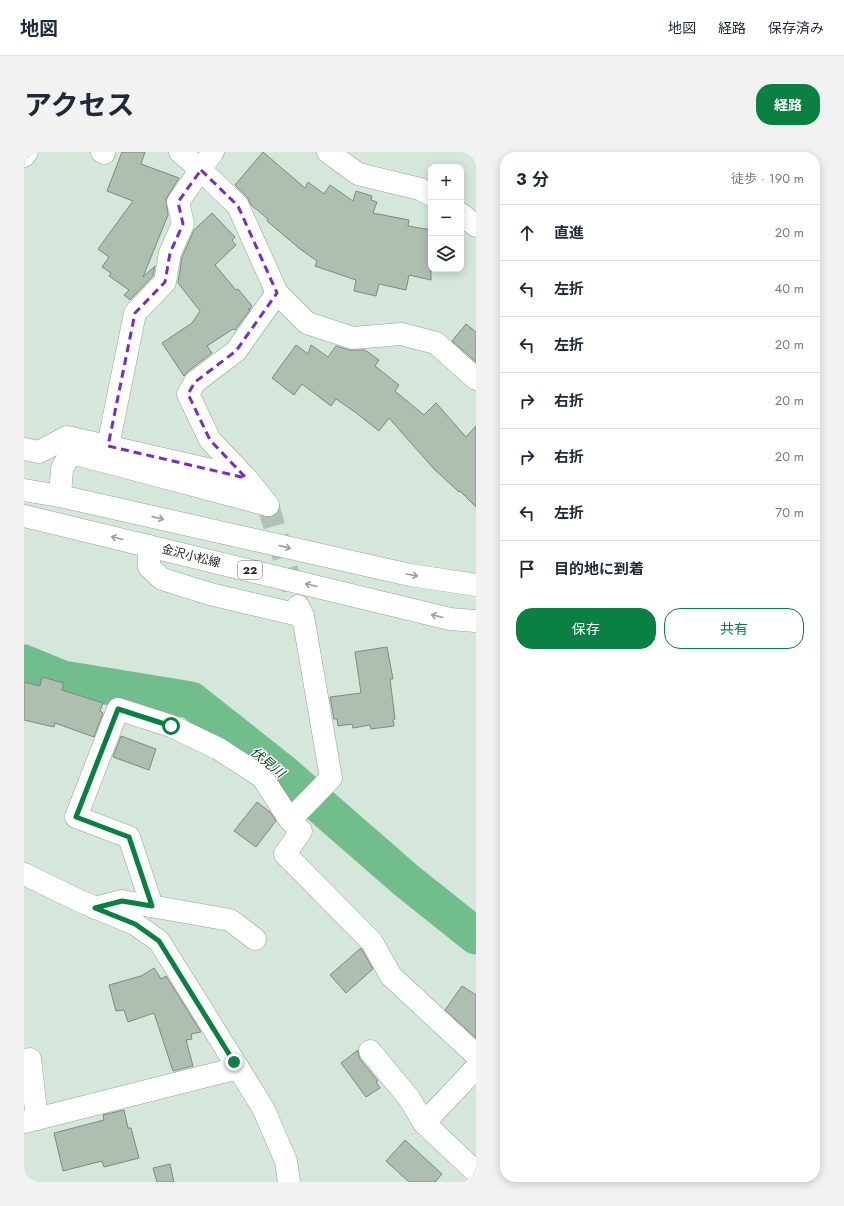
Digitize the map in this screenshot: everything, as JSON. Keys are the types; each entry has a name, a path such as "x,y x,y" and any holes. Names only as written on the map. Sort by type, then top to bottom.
{"street":[{"path":"24,156 27,152"},
{"path":"180,152 238,206 277,293 307,323 353,338 401,334 436,343 476,380"},
{"path":"108,446 135,313 166,282 170,253 183,224 178,202 213,152"},
{"path":"328,152 358,174 420,189 428,193"},
{"path":"464,216 476,226"},
{"path":"60,496 62,469 68,457 80,455 268,505 246,478 210,440 188,394 195,382 236,351 277,293"},
{"path":"24,449 39,452 67,437 246,478"},
{"path":"24,490 60,496 410,575 476,585"},
{"name":"金沢小松線","path":"24,516 450,619 476,621"},
{"path":"149,546 149,567 162,579 210,594 301,611 331,778 290,820"},
{"path":"152,906 129,837 76,817 118,709 171,726 219,749 262,777 290,820 301,832 285,854 372,942 391,976 476,1055"},
{"path":"24,874 95,908 135,924 159,941 263,1108 286,1161 289,1182"},
{"path":"95,908 122,901 230,920 255,939"},
{"path":"370,1051 409,1098 424,1123 476,1172"},
{"path":"24,1060 30,1059 30,1120 238,1068"},
{"path":"424,1123 476,1068"}],"highlighted area":[{"path":"201,170 238,206 277,293 236,351 195,382 188,394 210,440 246,478 108,446 135,313 165,282 170,253 183,224 178,202"}],"building":[{"path":"122,152 145,152 141,164 179,178 166,199 168,215 143,277 155,266 153,276 130,300 124,295 129,290 109,276 111,273 102,267 109,257 98,249 133,201 107,191"},
{"path":"263,152 305,188 308,182 324,194 330,185 353,201 356,191 372,196 371,200 377,202 373,213 409,220 408,226 428,229 428,272 431,272 431,280 409,275 406,290 379,284 376,296 354,291 356,280 315,266 317,261 300,249 267,221 268,219 251,205 247,197 235,185"},
{"path":"212,213 235,237 232,240 236,245 215,265 252,306 248,309 250,310 235,330 233,329 207,346 212,353 184,376 162,343 192,323 200,311 178,283 182,257 194,230"},
{"path":"466,324 476,332 476,362 452,341"},
{"path":"296,345 308,354 311,345 328,357 336,346 349,350 365,350 379,360 375,366 399,385 395,391 424,415 436,403 466,437 476,426 476,507 434,469 389,418 379,431 336,399 331,406 302,384 294,395 272,378"},
{"path":"387,647 393,679 390,679 395,719 393,720 394,726 371,729 370,725 353,728 352,724 338,726 337,719 334,719 330,697 361,693 355,652"},
{"path":"42,677 64,683 62,690 103,703 100,711 103,713 94,737 55,723 54,727 24,720 24,682 40,686"},
{"path":"121,736 156,749 149,770 113,757"},
{"path":"257,802 270,812 276,821 256,847 234,831"},
{"path":"361,948 373,969 346,993 330,975"},
{"path":"154,968 161,979 166,976 201,1032 191,1034 192,1039 186,1040 193,1066 173,1071 154,1013 128,1022 124,1010 116,1011 109,985 141,976"},
{"path":"462,986 476,995 476,1038 445,1010"},
{"path":"358,1050 360,1059 378,1081 376,1082 380,1088 366,1097 341,1063"},
{"path":"124,1110 128,1128 131,1128 139,1158 104,1167 102,1161 63,1171 54,1133 104,1120 103,1115"},
{"path":"405,1140 442,1174 435,1182 409,1182 386,1161"},
{"path":"170,1164 174,1182 157,1182 153,1168"}],"waterway":[{"name":"伏見川","path":"24,663 63,679 191,700 282,772 407,881 476,936"}],"tunnel":[{"path":"268,505 298,606"}],"route":[{"path":"171,726 118,709 76,817 129,837 152,906 122,901 95,908 135,924 159,941 234,1062"}]}
